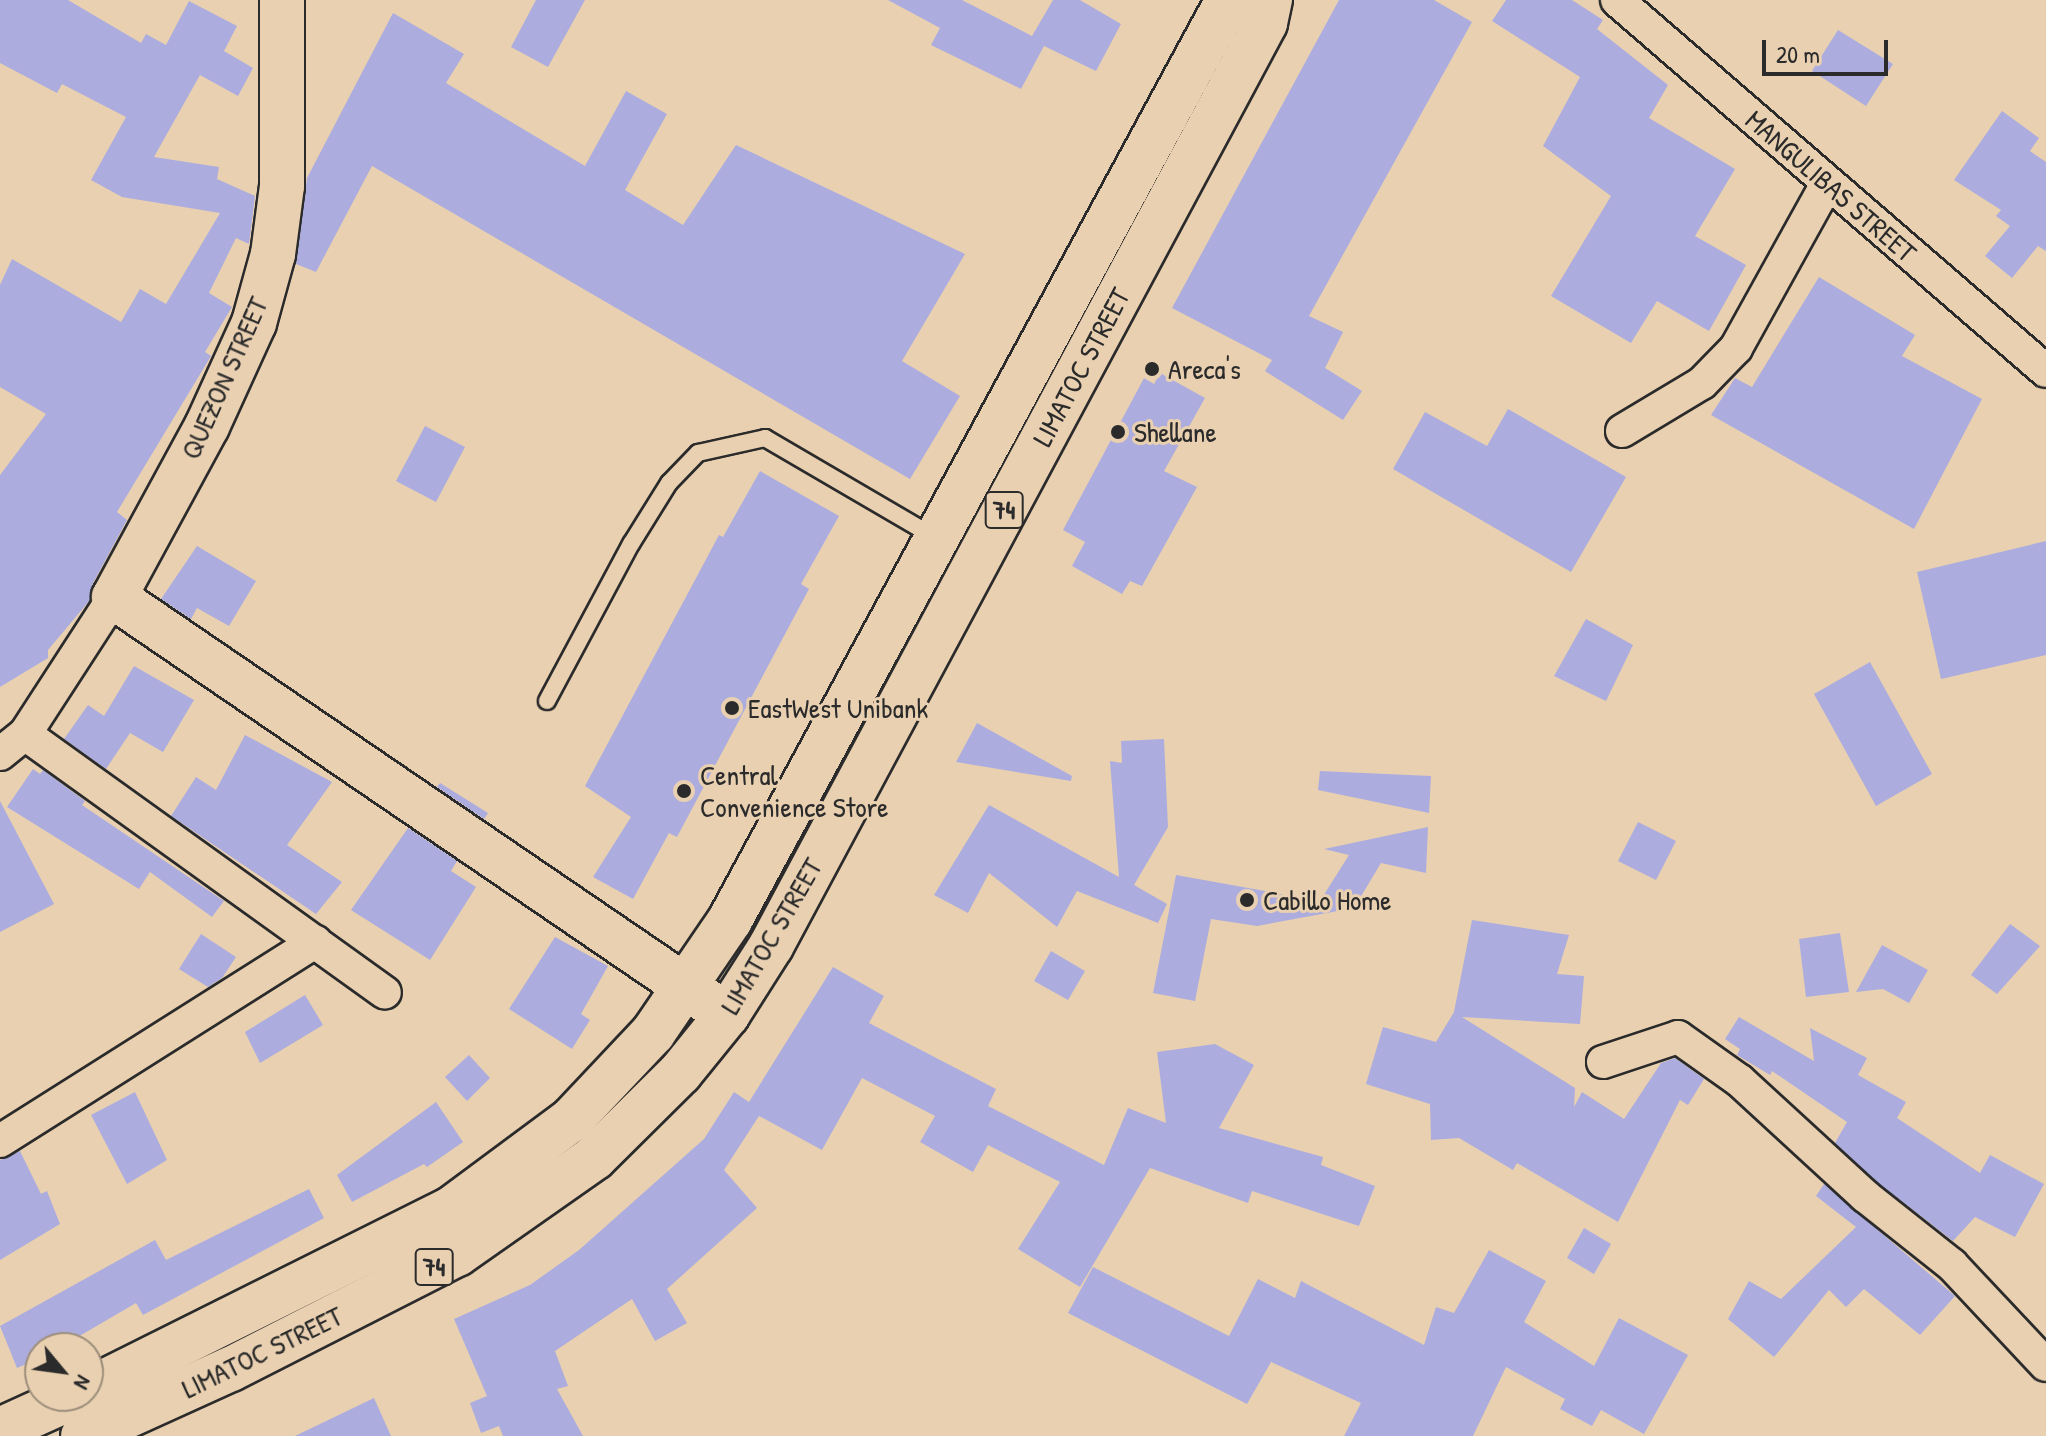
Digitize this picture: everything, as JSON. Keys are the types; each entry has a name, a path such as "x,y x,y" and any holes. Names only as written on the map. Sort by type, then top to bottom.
{"main road":[{"name":"QUEZON STREET","path":"114,597 207,426 254,323 269,268 282,186 282,0"},
{"name":"LIMATOC STREET","path":"104,1382 363,1257 451,1209 571,1120 687,988 730,920 1228,0"},
{"name":"LIMATOC STREET","path":"83,1436 402,1284 505,1224 637,1118 727,1015 771,946 1265,23 1270,0"},
{"path":"941,530 986,543"},
{"path":"114,597 727,1015"},
{"path":"0,1430 40,1412"}],"street":[{"name":"MANGULIBAS STREET","path":"1617,0 2046,371"},
{"path":"1622,431 1702,383 1736,348 1827,184"},
{"path":"0,754 25,734 114,597"},
{"path":"25,734 385,993"},
{"path":"0,1141 315,942"},
{"path":"1603,1062 1678,1037 1740,1081 1865,1196 1952,1265 2046,1365"}],"lane":[{"path":"547,701 631,544 669,483 698,453 765,438 941,530"}],"building":[{"path":"0,0 68,0 141,43 146,34 166,45 189,1 237,26 224,51 253,68 238,96 200,75 154,157 219,167 217,179 255,196 249,244 236,238 209,293 232,307 205,352 211,356 117,512 127,520 92,585 90,600 48,650 48,658 0,687 0,475 46,414 0,387 0,285 12,259 121,322 140,289 166,304 220,213 122,197 91,180 126,117 62,84 57,93 0,63"},
{"path":"536,0 585,0 548,67 511,47"},
{"path":"888,0 962,0 1032,36 1053,0 1080,0 1121,24 1096,71 1044,46 1021,89 931,45 940,28"},
{"path":"1339,0 1434,0 1472,22 1309,316 1343,332 1325,368 1362,391 1343,420 1265,371 1272,360 1172,308"},
{"path":"1506,0 1572,0 1603,20 1597,29 1668,85 1649,118 1735,169 1695,236 1746,265 1709,331 1657,301 1631,343 1551,296 1611,196 1543,146 1580,77 1492,21"},
{"path":"393,13 464,54 446,83 585,166 626,91 667,114 625,190 683,225 736,145 965,254 902,361 960,396 910,479 372,166 316,272 296,264 307,178"},
{"path":"1838,30 1893,64 1866,106 1812,71"},
{"path":"2002,111 2039,138 2030,151 2046,162 2046,251 2038,246 2012,278 1985,256 2010,226 1996,216 2001,210 1954,180"},
{"path":"1819,277 1915,335 1902,356 1982,399 1914,529 1711,415 1735,378 1752,387"},
{"path":"1160,373 1205,398 1164,471 1197,487 1142,586 1130,581 1122,594 1072,566 1085,542 1063,530 1144,378 1154,384"},
{"path":"1508,409 1626,477 1571,572 1393,469 1425,412 1487,446"},
{"path":"425,426 465,447 436,502 396,481"},
{"path":"760,471 839,516 801,584 809,589 677,837 669,833 633,899 593,877 631,817 585,786 719,535 723,537"},
{"path":"2046,541 2046,655 1941,679 1917,572"},
{"path":"197,546 256,581 229,626 197,608 191,619 161,599"},
{"path":"1586,619 1633,645 1606,701 1554,676"},
{"path":"1870,662 1932,774 1876,806 1814,694"},
{"path":"134,666 194,700 163,752 130,733 106,769 64,739 88,705 104,716"},
{"path":"977,723 1072,776 1071,781 956,762"},
{"path":"245,735 332,782 287,845 342,882 316,914 171,816 196,777 216,790"},
{"path":"1164,739 1168,827 1134,885 1167,904 1158,923 1077,891 1057,927 989,873 968,913 934,895 989,805 1119,877 1110,761 1122,763 1121,741"},
{"path":"33,769 40,774 43,770 85,801 82,805 224,901 212,917 150,872 139,889 7,807"},
{"path":"1320,771 1431,776 1429,813 1318,790"},
{"path":"440,783 488,813 484,819 437,787"},
{"path":"0,801 54,904 0,932"},
{"path":"1638,822 1676,841 1656,880 1618,861"},
{"path":"1428,827 1426,873 1381,863 1354,908 1257,926 1211,919 1195,1001 1153,993 1176,875 1320,901 1349,855 1324,849"},
{"path":"408,828 457,861 451,871 476,887 430,960 351,910"},
{"path":"1472,920 1569,935 1557,974 1584,976 1580,1024 1462,1017 1575,1088 1574,1107 1582,1092 1624,1119 1661,1063 1675,1058 1704,1079 1688,1105 1680,1100 1618,1222 1517,1163 1513,1170 1459,1138 1431,1140 1430,1104 1366,1084 1383,1027 1436,1042 1454,1012"},
{"path":"2010,924 2040,946 1997,994 1971,975"},
{"path":"1840,933 1849,992 1806,997 1799,939"},
{"path":"201,934 236,957 222,978 208,987 179,969"},
{"path":"555,937 608,966 581,1014 590,1020 572,1049 509,1009"},
{"path":"1882,945 1928,970 1909,1003 1883,989 1856,992"},
{"path":"1051,951 1085,971 1068,1000 1034,981"},
{"path":"833,967 884,996 869,1023 996,1089 988,1106 1104,1165 1128,1108 1166,1123 1157,1052 1215,1044 1254,1065 1219,1128 1323,1157 1321,1165 1375,1186 1359,1226 1252,1191 1248,1203 1150,1168 1080,1287 1018,1249 1060,1182 988,1145 973,1172 920,1142 935,1116 862,1078 822,1150 759,1116 724,1170 757,1208 667,1289 687,1323 655,1341 632,1299 555,1351 568,1386 557,1389 583,1436 503,1436 499,1426 481,1433 470,1403 487,1396 454,1319 530,1285 579,1250 704,1139 734,1092 749,1102"},
{"path":"305,995 323,1025 260,1063 245,1032"},
{"path":"1739,1017 1814,1061 1810,1028 1867,1058 1858,1075 1906,1102 1897,1118 1980,1173 1990,1155 2044,1184 2015,1237 1975,1217 1953,1241 1877,1182 1835,1143 1847,1122 1772,1071 1770,1075 1737,1055 1740,1049 1725,1039"},
{"path":"469,1055 490,1078 467,1101 445,1077"},
{"path":"135,1092 167,1160 127,1184 91,1115"},
{"path":"436,1102 463,1142 427,1167 424,1164 352,1202 337,1175"},
{"path":"20,1151 41,1194 47,1191 60,1224 0,1260 0,1160"},
{"path":"1824,1184 1955,1296 1920,1335 1864,1289 1846,1307 1829,1290 1774,1357 1728,1319 1749,1281 1781,1299 1856,1227 1816,1196"},
{"path":"309,1189 324,1218 143,1315 136,1303 86,1332 24,1332 24,1365 17,1368 0,1326 155,1240 166,1260"},
{"path":"1584,1228 1611,1244 1594,1274 1567,1258"},
{"path":"1489,1250 1546,1281 1524,1322 1594,1366 1619,1318 1688,1355 1644,1434 1601,1410 1592,1426 1560,1409 1565,1399 1506,1367 1473,1436 1344,1436 1361,1403 1271,1362 1247,1404 1068,1313 1093,1267 1229,1336 1258,1279 1295,1298 1301,1281 1424,1345 1436,1307 1454,1313"},
{"path":"374,1398 391,1436 295,1436"}],"place":[{"name":"Areca's","path":"1152,369"},
{"name":"Shellane","path":"1118,432"},
{"name":"EastWest Unibank","path":"732,708"},
{"name":"Central Convenience Store","path":"684,791"},
{"name":"Cabillo Home","path":"1247,900"}]}
